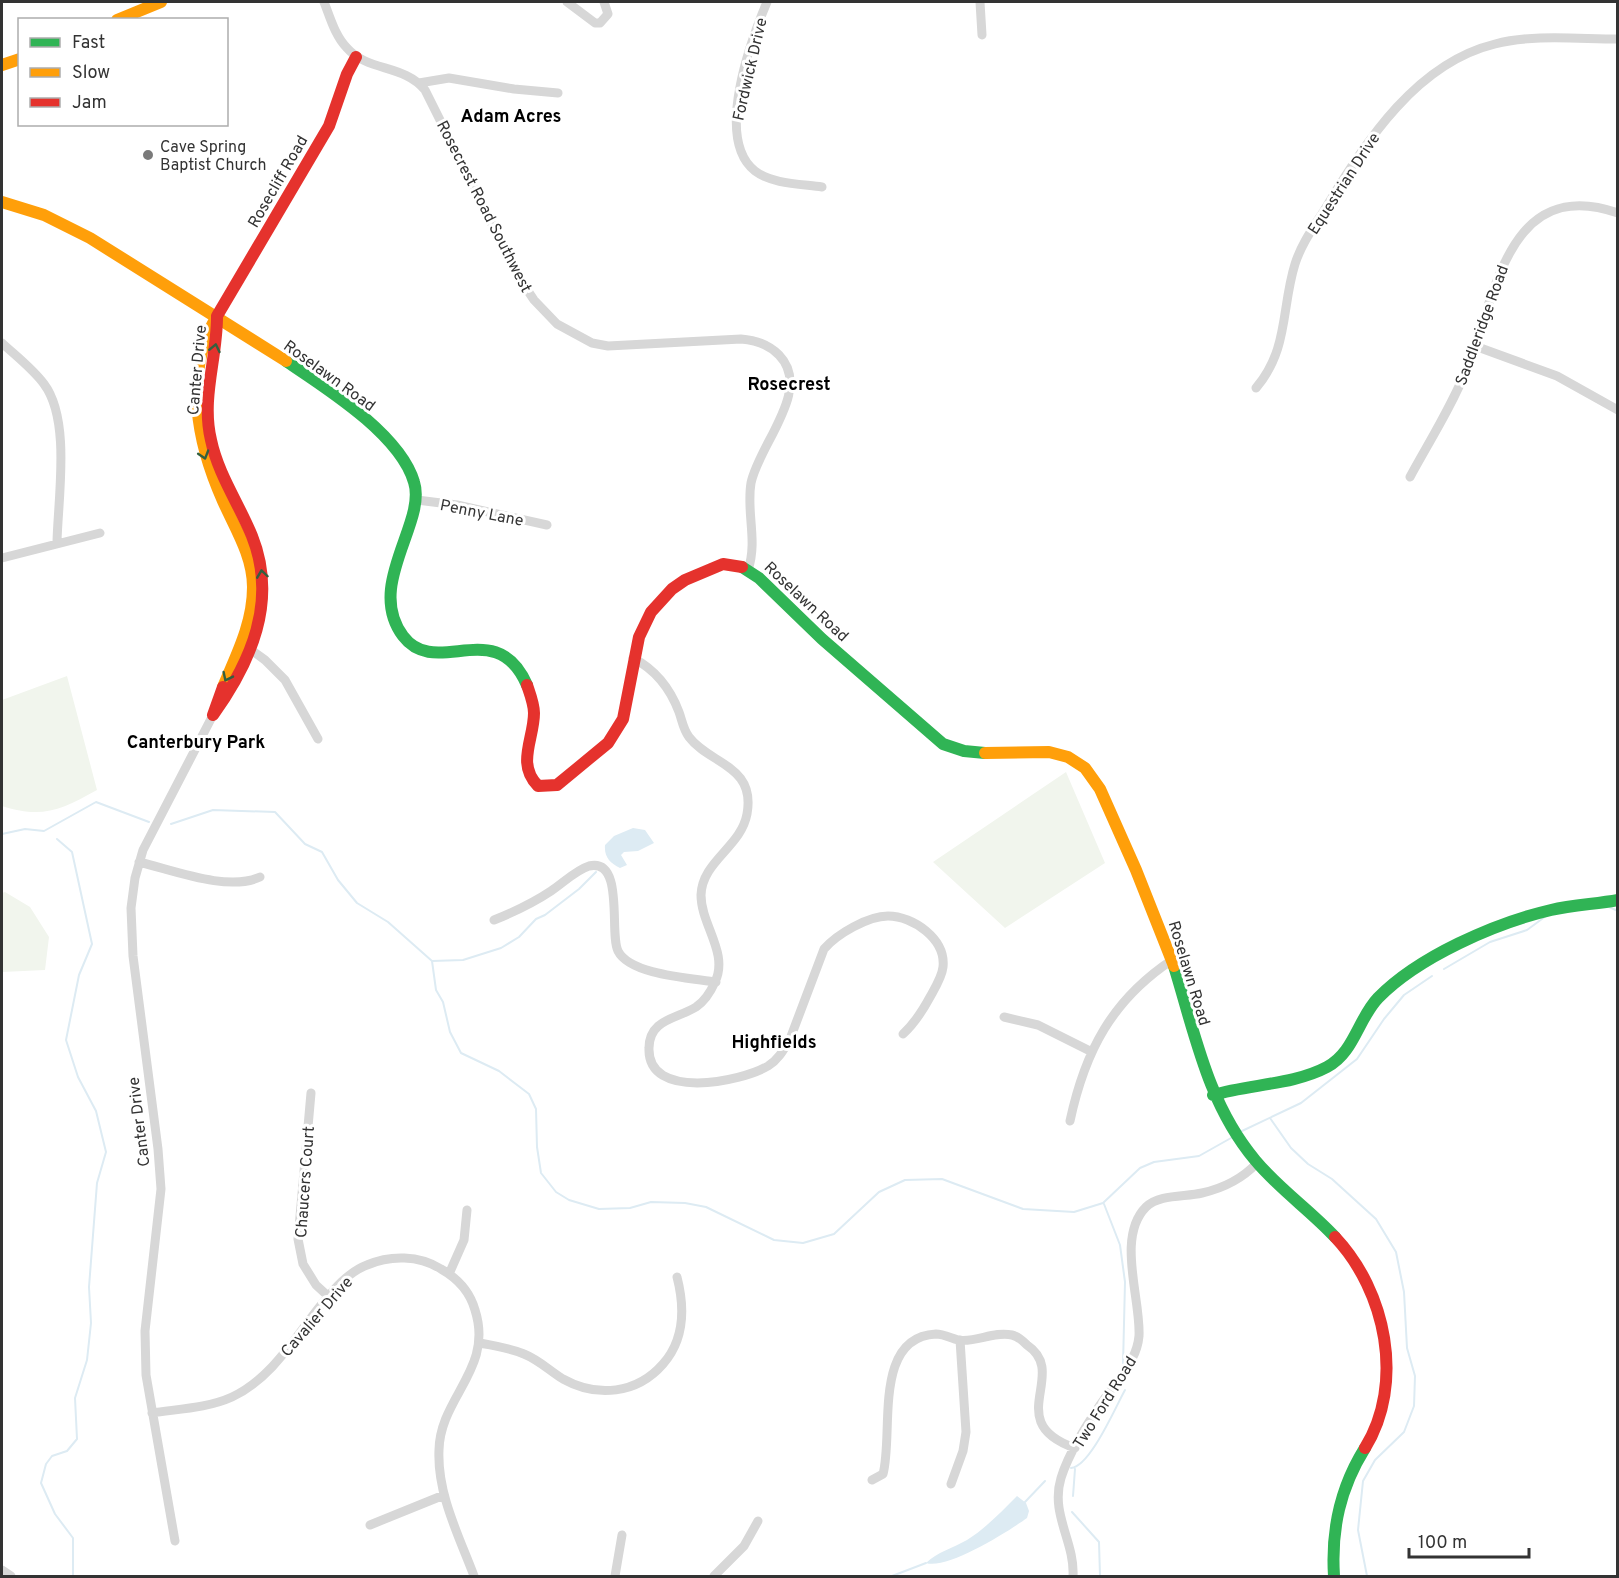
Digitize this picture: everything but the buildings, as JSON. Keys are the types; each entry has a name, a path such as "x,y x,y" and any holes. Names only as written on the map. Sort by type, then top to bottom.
{"street":[{"path":"122,18 161,2"},
{"path":"324,2 339,39 356,57 402,71 419,83 449,78 514,89 558,93"},
{"path":"567,2 595,23 600,23 608,14 604,2"},
{"name":"Fordwick Drive","path":"767,2 752,42 736,111 738,144 748,164 763,176 822,187"},
{"path":"980,2 982,35"},
{"name":"Equestrian Drive","path":"1256,388 1272,366 1281,343 1292,276 1301,248 1370,139 1405,100 1448,64 1496,43 1531,39 1617,39"},
{"name":"Rosecliff Road","path":"217,317 329,126 338,106 344,77 356,57"},
{"path":"2,65 18,59"},
{"name":"Rosecrest Road Southwest","path":"419,83 518,276 534,300 567,332 592,343 608,346 753,340 770,347 782,359 789,374 789,394 753,475 750,504 753,551 748,570"},
{"name":"Roselawn Road","path":"2,202 34,211 64,225 217,317 341,400 360,416 405,463 415,483 417,500 393,576 393,608 401,632 411,644 426,652 491,649 512,661 524,680 532,702 533,723 526,765 533,782 545,787 557,785 608,743 622,719 633,658 644,624 672,589 714,566 732,564 748,570 822,639 943,744 968,753 981,754 1047,751 1074,758 1087,768 1100,789 1172,960 1195,1046 1214,1095 1257,1163 1324,1224 1353,1255 1371,1287 1379,1314 1385,1375 1383,1410 1341,1497 1333,1546 1334,1576"},
{"name":"Saddleridge Road","path":"1410,477 1459,385 1505,259 1533,224 1554,212 1573,207 1593,207 1617,213"},
{"name":"Canter Drive","path":"175,1541 146,1375 145,1331 161,1189 132,932 133,890 139,862 155,823 213,715 224,682 247,647 253,602 251,567 204,459 196,418 197,381 205,338 217,317"},
{"path":"2,343 39,378 57,408 61,434 57,542"},
{"path":"1475,346 1557,375 1617,410"},
{"name":"Penny Lane","path":"417,500 457,505 547,525"},
{"path":"2,558 57,542 100,533"},
{"path":"247,647 285,680 318,739"},
{"path":"633,658 660,678 675,702 687,733 696,746 726,763 735,771 746,790 747,812 741,831 712,865 702,884 702,908 720,964 716,982 703,1001 664,1020 652,1034 648,1049 652,1063 673,1080 690,1084 713,1082 758,1071 769,1065 783,1051 790,1039 819,958 832,940 850,928 883,916 903,918 919,925 938,945 943,959 936,986 918,1018 903,1034"},
{"path":"139,862 226,883 247,882 260,876"},
{"path":"494,920 527,905 587,867 600,867 607,872 613,888 613,927 618,949 624,959 635,966 655,971 716,982"},
{"path":"1214,1095 1314,1072 1330,1065 1345,1052 1364,1016 1386,991 1408,974 1463,944 1543,912 1617,900"},
{"path":"1070,1121 1077,1084 1090,1051 1106,1024 1130,995 1172,960"},
{"path":"1004,1017 1038,1025 1090,1051"},
{"name":"Chaucers Court","path":"311,1093 298,1239 300,1255 309,1275 328,1296"},
{"name":"Two Ford Road","path":"1073,1576 1058,1500 1064,1469 1109,1392 1128,1368 1137,1347 1139,1326 1132,1251 1135,1227 1144,1209 1156,1200 1200,1194 1229,1185 1257,1163"},
{"path":"449,1274 464,1240 467,1210"},
{"name":"Cavalier Drive","path":"152,1413 209,1404 231,1398 246,1389 271,1367 328,1296 358,1269 386,1259 420,1260 449,1274 461,1285 474,1306 480,1343 472,1370 450,1410 440,1435 438,1463 444,1495 474,1576"},
{"path":"480,1343 525,1354 563,1378 588,1389 604,1392 624,1389 648,1378 673,1351 682,1321 677,1277"},
{"path":"872,1479 882,1474 887,1458 889,1395 899,1355 909,1343 921,1337 938,1334 960,1340 994,1334 1013,1335 1031,1347 1039,1358 1043,1372 1038,1407 1040,1420 1048,1434 1075,1448"},
{"path":"951,1484 963,1451 966,1432 960,1340"},
{"path":"370,1525 444,1495"},
{"path":"714,1576 744,1546 758,1521"},
{"path":"615,1576 622,1535"},
{"path":"2,1570 11,1576"}],"shaded area":[{"path":"67,676 97,790 73,803 40,812 2,806 2,700"},
{"path":"1066,772 1105,863 1005,928 933,862"},
{"path":"633,828 645,830 654,843 638,851 624,852 621,855 627,865 620,868 608,859 605,845 614,836"},
{"path":"5,892 30,907 49,937 45,970 2,972 2,893"},
{"path":"1017,1496 1026,1503 1029,1511 1027,1518 993,1540 962,1555 936,1564 926,1563 974,1535"}],"waterway":[{"path":"2,834 25,829 44,831 96,802 149,822"},
{"path":"171,824 213,810 275,812 305,844 322,852 338,880 357,903 388,922 432,961 436,990 443,1002 450,1032 461,1053 499,1071 529,1094 536,1109 537,1147 541,1173 556,1192 569,1200 599,1209 630,1208 651,1202 685,1203 706,1207 774,1240 803,1243 834,1234 879,1192 905,1180 942,1179 1023,1209 1074,1212 1103,1203 1140,1168 1154,1162 1199,1156 1231,1138"},
{"path":"57,839 72,852 92,944 79,975 66,1040 78,1077 96,1111 106,1152 97,1183 89,1287 91,1323 87,1360 75,1398 77,1439 67,1451 52,1456 46,1464 41,1483 55,1514 73,1538 73,1576"},
{"path":"432,961 463,960 501,948 519,937 536,919 545,915 579,889 596,872"},
{"path":"1609,907 1618,911"},
{"path":"1444,969 1490,942 1527,930 1546,916"},
{"path":"1242,1131 1301,1103 1357,1059 1384,1019 1404,995 1432,976"},
{"path":"1270,1118 1291,1148 1308,1164 1332,1179 1376,1219 1396,1252 1404,1292 1407,1348 1415,1376 1414,1406 1404,1432 1375,1460 1363,1481 1358,1530 1367,1576"},
{"path":"1104,1204 1120,1245 1125,1282 1123,1365"},
{"path":"1071,1468 1086,1458 1094,1447 1125,1390"},
{"path":"1073,1496 1075,1469"},
{"path":"1025,1502 1045,1481"},
{"path":"1072,1512 1099,1542 1100,1576"},
{"path":"892,1576 926,1563"}],"traffic: fast":[{"path":"286,361 340,398 378,430 406,464 414,482 416,498 393,576 391,596 393,616 403,636 417,648 432,652 483,650 499,654 514,664 527,685"},
{"path":"742,567 759,578 822,639 943,744 964,751 985,753"},
{"path":"1213,1095 1286,1081 1327,1067 1336,1061 1350,1045 1365,1016 1378,998 1414,969 1458,944 1506,923 1529,916 1559,908 1618,900"},
{"path":"1174,966 1196,1042 1225,1116 1264,1171 1335,1237"},
{"path":"1334,1576 1334,1542 1339,1509 1349,1478 1365,1448"}],"traffic: slow":[{"path":"122,18 161,2"},
{"path":"2,65 18,60"},
{"path":"2,202 44,215 90,238 286,361"},
{"path":"217,316 206,338 200,361 197,384 201,432 214,479 247,553 253,587 247,626 223,687"},
{"path":"985,753 1049,752 1068,757 1085,768 1100,789 1136,870 1174,966"}],"traffic: jam":[{"path":"217,316 329,126 347,74 356,57"},
{"path":"217,317 208,424 214,453 252,536 259,560 262,584 261,607 249,652 239,674 213,715 223,687"},
{"path":"527,685 534,713 527,760 528,769 538,786 557,785 608,743 623,719 639,637 651,612 672,589 685,580 723,564 742,567"},
{"path":"1335,1237 1353,1259 1367,1284 1384,1338 1387,1367 1384,1395 1377,1422 1365,1448"}],"place":[{"name":"Cave Spring Baptist Church","path":"148,155"}],"district":[{"name":"Adam Acres","path":"511,116"},
{"name":"Rosecrest","path":"789,384"},
{"name":"Canterbury Park","path":"196,742"},
{"name":"Highfields","path":"774,1042"}]}
